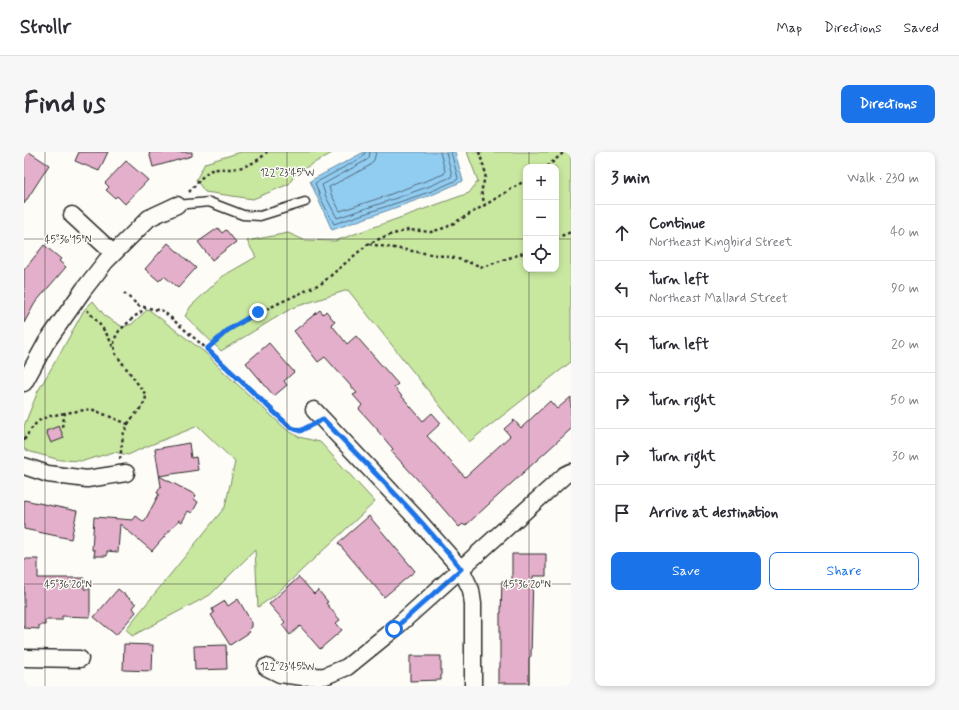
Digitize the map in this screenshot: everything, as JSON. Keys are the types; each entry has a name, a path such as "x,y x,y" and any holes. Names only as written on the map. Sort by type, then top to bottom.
{"street":[{"path":"24,383 46,343 75,301 113,253 150,218 177,206"},
{"path":"72,215 113,253"},
{"path":"319,415 446,550 461,569 471,590 473,604 473,686"},
{"path":"24,466 48,474 87,479 122,474"},
{"path":"266,667 280,674 303,677 325,676 347,667 389,634 564,475 571,472"},
{"path":"24,658 80,659"}],"lane":[{"path":"177,206 209,202 244,215 260,216 305,202"}],"path":[{"path":"177,206 209,172 218,169 233,168 251,164 263,157 267,152"},
{"path":"479,152 486,174 481,192 485,206"},
{"path":"550,164 564,152"},
{"path":"207,349 228,330 258,312 322,283 368,244 386,236 408,230 431,232 447,227 485,206 523,182"},
{"path":"559,237 571,232"},
{"path":"368,244 455,258 483,267 523,253"},
{"path":"124,293 139,306 163,310 290,427 300,431 319,415"},
{"path":"75,301 87,310 98,323 112,344 115,353 146,395 146,398 136,415 128,424 123,435 122,474"},
{"path":"115,353 114,340 119,331 134,317 147,308"},
{"path":"24,440 36,422 48,416 91,409 128,424"},
{"path":"62,428 65,413"}],"green space":[{"path":"241,152 334,152 296,173 289,184 253,199 205,192 196,180 205,163"},
{"path":"467,152 571,152 571,362 469,442 348,290 292,308 221,351 185,316 191,306 223,276 256,257 247,241 288,233 304,240 335,241 469,193 478,181"},
{"path":"93,301 106,317 123,327 132,324 148,309 207,354 224,372 287,430 299,437 320,442 375,502 274,596 258,607 255,550 210,595 132,636 126,629 225,507 235,462 198,426 128,455 114,452 83,461 60,460 24,449 24,426 38,391 84,310"}],"water":[{"path":"364,152 455,152 463,181 434,194 332,230 310,181"}],"building":[{"path":"24,152 29,152 49,165 24,204"},
{"path":"79,152 108,152 99,171 75,161"},
{"path":"149,152 192,152 192,156 153,167"},
{"path":"126,161 148,180 125,204 117,196 115,198 106,190 109,187 105,183"},
{"path":"218,228 222,233 226,230 236,242 212,260 198,242"},
{"path":"168,243 196,268 178,288 164,276 159,281 145,269"},
{"path":"44,245 61,259 59,261 66,267 35,303 24,323 24,270"},
{"path":"320,310 323,314 326,311 335,322 331,324 347,344 356,336 398,384 394,387 423,421 432,413 441,423 427,436 465,477 510,436 504,429 514,420 521,428 550,401 557,409 571,397 571,429 465,526 463,524 459,527 391,451 393,449 359,409 362,405 353,395 357,393 325,357 318,362 294,331"},
{"path":"269,343 294,372 284,381 287,385 274,396 246,363"},
{"path":"59,426 64,438 51,443 46,431"},
{"path":"189,443 191,458 196,457 198,470 159,476 155,449"},
{"path":"159,476 196,495 194,499 198,502 192,513 188,511 182,522 179,520 152,551 120,524 118,552 107,551 107,556 94,556 95,550 92,550 94,517 133,520 136,516 144,522 159,494 157,493 161,486"},
{"path":"24,500 77,511 71,539 24,529"},
{"path":"369,516 415,571 384,597 338,543"},
{"path":"512,554 546,554 546,576 533,576 529,683 498,683 498,668 500,668 500,613 502,581 512,581"},
{"path":"24,559 38,559 38,578 84,578 84,589 90,589 90,617 62,616 62,620 45,620 45,625 39,625 39,629 24,628"},
{"path":"299,577 314,594 318,590 328,602 326,603 340,620 336,623 342,630 320,649 300,626 290,635 282,625 285,622 269,604"},
{"path":"118,589 136,604 133,608 136,612 116,635 94,617"},
{"path":"238,599 252,623 252,627 248,630 250,632 230,645 211,615 214,613 212,609 225,601 228,606"},
{"path":"124,644 153,645 152,671 123,670"},
{"path":"226,645 227,669 195,670 194,646"},
{"path":"410,656 441,656 441,680 410,681"}],"route":[{"path":"258,312 228,330 207,349 290,427 300,431 323,419 446,550 461,569 394,629"}]}
